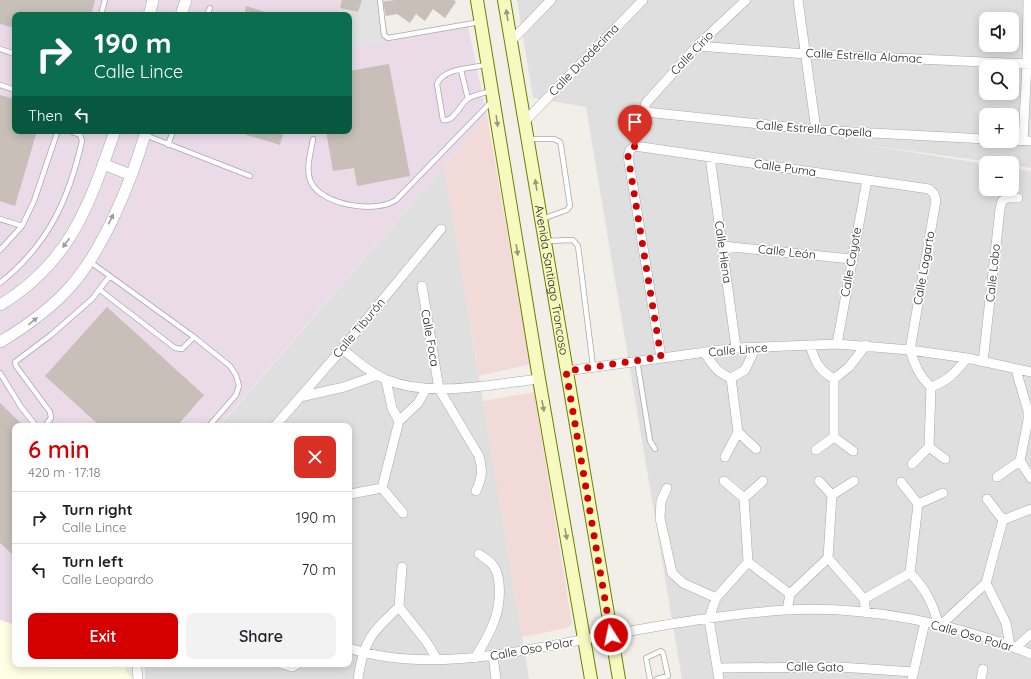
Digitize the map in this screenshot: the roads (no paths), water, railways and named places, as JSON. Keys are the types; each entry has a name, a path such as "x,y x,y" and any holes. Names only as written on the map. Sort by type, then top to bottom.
{"main road":[{"path":"477,0 539,379 591,679"},
{"name":"Avenida Santiago Troncoso","path":"504,0 619,679"}],"street":[{"path":"150,12 154,0"},
{"path":"182,12 186,0"},
{"path":"511,41 551,0"},
{"name":"Calle Duodécima","path":"525,121 643,0"},
{"name":"Calle Cirio","path":"645,110 646,103 697,46 746,0"},
{"path":"798,0 816,130"},
{"path":"1027,141 1029,64 1028,0"},
{"name":"Calle Estrella Alamac","path":"697,46 806,54 1029,64"},
{"name":"Calle Estrella Capella","path":"645,110 648,113 816,130 979,139"},
{"path":"0,304 14,296 38,276 55,258 73,232 86,210 114,134"},
{"path":"0,342 27,325 50,307 70,287 89,261 111,220 131,175 146,134"},
{"name":"Calle Puma","path":"661,357 628,156 630,150 635,146 929,189"},
{"name":"Calle Hiena","path":"710,157 736,348"},
{"path":"103,164 131,175"},
{"name":"Calle Coyote","path":"837,344 851,259 867,180"},
{"name":"Calle Lagarto","path":"910,350 936,200 934,194 929,189"},
{"name":"Calle Lobo","path":"983,362 1000,209 1002,201 1007,198 1018,198"},
{"name":"Calle Tiburón","path":"278,423 342,349 441,230"},
{"name":"Calle León","path":"722,246 851,259"},
{"name":"Calle Foca","path":"422,286 439,389"},
{"name":"Calle Lince","path":"566,371 637,360 736,348 837,344 866,345 967,358 1016,370 1031,372"},
{"path":"810,345 815,363 834,379"},
{"path":"834,379 849,367 866,345"},
{"path":"704,352 714,368 720,374 731,378 745,370 756,347"},
{"path":"342,349 360,364 382,377 409,387 439,389 539,379"},
{"path":"910,350 915,368 931,387 929,447 912,464"},
{"path":"931,387 953,376 967,358"},
{"path":"1016,370 1028,402 1028,420 1020,461 1031,478"},
{"path":"300,397 382,377"},
{"path":"382,377 392,408 399,421"},
{"path":"725,457 738,432 731,378"},
{"path":"834,379 834,437"},
{"path":"382,488 399,421 418,404 426,389"},
{"path":"439,389 479,456 482,467 481,480 476,491"},
{"path":"738,432 756,449"},
{"path":"816,450 834,437"},
{"path":"834,437 853,451"},
{"path":"929,447 945,459"},
{"path":"997,477 1020,461"},
{"path":"719,679 709,619 716,598 748,562 744,498 724,481"},
{"path":"744,498 764,481"},
{"path":"787,610 790,594 828,558 832,495 819,481"},
{"path":"832,495 854,481"},
{"path":"900,482 918,504 910,573"},
{"path":"352,494 382,488"},
{"path":"382,488 403,513"},
{"path":"667,488 661,501 660,518 672,573 683,583 716,598"},
{"path":"918,504 943,493"},
{"path":"987,498 1003,520"},
{"path":"1003,520 1031,509"},
{"path":"910,573 921,584 932,602 940,624 986,583 1003,520"},
{"path":"475,658 488,636 497,615 500,595 497,573 492,564 479,554"},
{"path":"828,558 864,599 866,613"},
{"path":"748,562 790,594"},
{"path":"358,678 363,652 369,637 377,627 399,607 402,567"},
{"path":"864,599 910,573"},
{"path":"986,583 1006,623 1012,647 1031,634"},
{"path":"399,607 416,627 437,659"},
{"name":"Calle Oso Polar","path":"352,649 363,652 415,659 475,658 709,619 787,610 866,613 940,624 1031,654"},
{"path":"913,675 924,622"},
{"path":"493,656 496,679"},
{"name":"Calle Gato","path":"717,668 840,667 913,675"},
{"path":"137,669 138,679"},
{"path":"981,679 983,669"}],"lane":[{"path":"102,12 105,0"},
{"path":"380,0 384,35 388,38 481,22"},
{"path":"208,12 210,8"},
{"path":"0,49 12,53"},
{"path":"487,64 446,74 439,79 438,84 443,120 453,117 468,99 493,95"},
{"path":"461,70 468,99"},
{"path":"0,85 12,89"},
{"path":"312,139 309,169 310,180 316,191 323,196 358,206 384,206 396,200 493,95"},
{"path":"0,250 22,226 34,201 57,134"},
{"path":"0,282 30,256 47,234 60,208 82,141 80,135 78,134"},
{"path":"148,134 168,145 250,176"},
{"path":"168,145 171,134"},
{"path":"528,139 554,139 560,142 562,146 570,206 567,210 542,219"},
{"path":"0,219 22,226"},
{"path":"545,241 573,240 578,246 593,366"},
{"path":"89,261 109,277 194,337 230,366 236,375 240,386 236,395 212,423"},
{"path":"47,423 51,418 50,412 16,366 15,362 51,335 100,290 109,277"},
{"path":"100,290 175,348 182,349 194,337"},
{"path":"637,360 650,441 655,449"},
{"path":"0,373 21,407 34,423"},
{"path":"650,679 646,658 661,651 663,653 668,676 657,679"}]}
